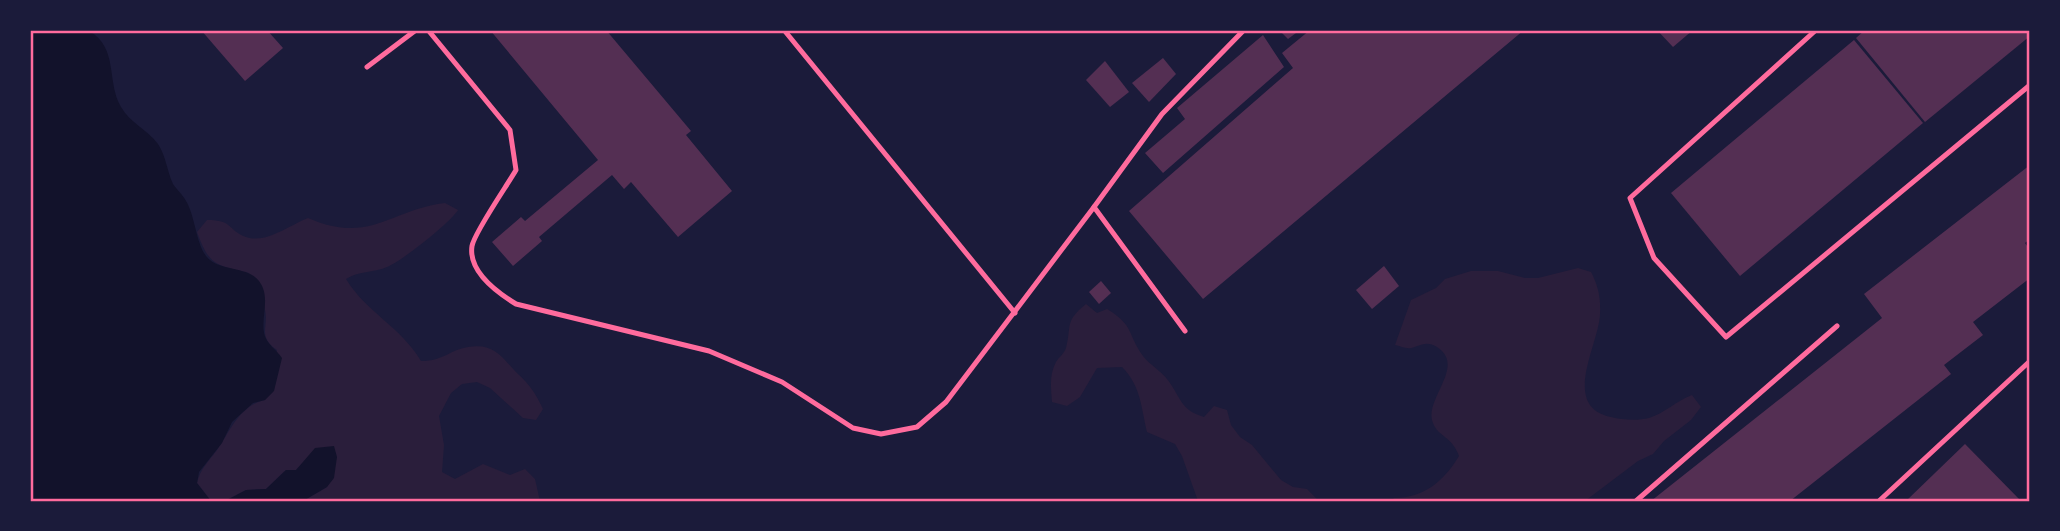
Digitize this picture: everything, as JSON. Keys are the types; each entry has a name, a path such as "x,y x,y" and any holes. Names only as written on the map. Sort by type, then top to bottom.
{"lane":[{"path":"366,67 416,30"},
{"path":"428,30 510,130 516,170 472,245 472,260 490,287 516,304 709,351 782,383 853,428 881,435 917,427 946,402 1162,114 1244,30"},
{"path":"784,30 1015,313"},
{"path":"1816,30 1630,198 1654,258 1726,337 2030,85"},
{"path":"1094,207 1185,331"},
{"path":"1636,501 1837,326"},
{"path":"1879,501 2030,361"}],"shaded area":[{"path":"30,30 89,31 98,38 105,46 121,107 161,149 173,184 189,208 205,255 222,266 249,273 263,287 265,337 282,358 274,391 265,400 253,403 232,422 222,443 199,472 197,483 211,501 30,501"},
{"path":"445,203 458,210 446,224 414,250 387,267 346,279 363,301 404,338 421,361 468,347 485,347 502,357 526,382 543,409 536,420 523,418 490,388 477,382 462,384 451,393 439,416 444,445 442,472 455,479 483,464 510,475 525,469 535,479 540,501 303,501 327,487 337,457 303,463 296,470 286,470 266,489 246,490 225,501 211,501 197,483 200,473 242,413 265,400 277,350 265,336 265,310 249,273 215,262 205,251 197,232 207,220 222,222 246,237 254,238 270,236 308,218 329,225 364,227"},
{"path":"1578,268 1591,272 1600,303 1598,327 1586,373 1588,401 1596,411 1611,417 1640,420 1655,416 1692,395 1701,407 1691,420 1664,441 1653,454 1638,461 1585,501 1391,501 1394,498 1415,495 1432,486 1447,473 1459,456 1453,444 1433,423 1434,404 1448,364 1445,355 1430,344 1409,348 1395,345 1411,300 1436,288 1445,279 1471,271 1498,271 1525,278 1538,278"},
{"path":"1086,304 1097,313 1107,309 1122,320 1143,356 1164,376 1190,411 1204,417 1214,406 1227,410 1231,425 1240,437 1252,445 1281,480 1293,487 1307,489 1319,501 1198,501 1175,444 1147,432 1137,389 1122,367 1097,368 1080,397 1067,406 1052,402 1052,372 1066,348 1072,320"},
{"path":"334,446 337,457 334,478 327,487 303,501 225,501 246,490 266,489 286,470 296,470 315,448"}],"building":[{"path":"201,30 267,30 283,48 245,81"},
{"path":"490,30 606,30 691,131 686,135 732,191 678,237 631,182 624,189 612,175 539,237 542,241 513,266 492,242 521,217 525,221 598,160"},
{"path":"1279,30 1300,30 1288,39"},
{"path":"1310,30 1524,30 1203,299 1129,211 1293,68 1282,53"},
{"path":"1657,30 1693,30 1673,47"},
{"path":"1865,30 2030,30 2030,36 1925,122 1856,38"},
{"path":"1263,35 1284,67 1163,173 1145,153 1185,119 1177,108"},
{"path":"1854,40 1923,123 1740,276 1671,193"},
{"path":"1163,58 1176,74 1149,102 1132,83"},
{"path":"1105,61 1129,92 1110,107 1086,80"},
{"path":"2030,165 2030,239 2025,243 2030,250 2030,278 1973,322 1983,335 1944,365 1951,374 1790,501 1651,501 1882,318 1864,294"},
{"path":"1384,266 1399,286 1372,309 1356,290"},
{"path":"1101,281 1111,293 1099,304 1089,292"},
{"path":"1965,444 2021,501 1906,501"}]}
